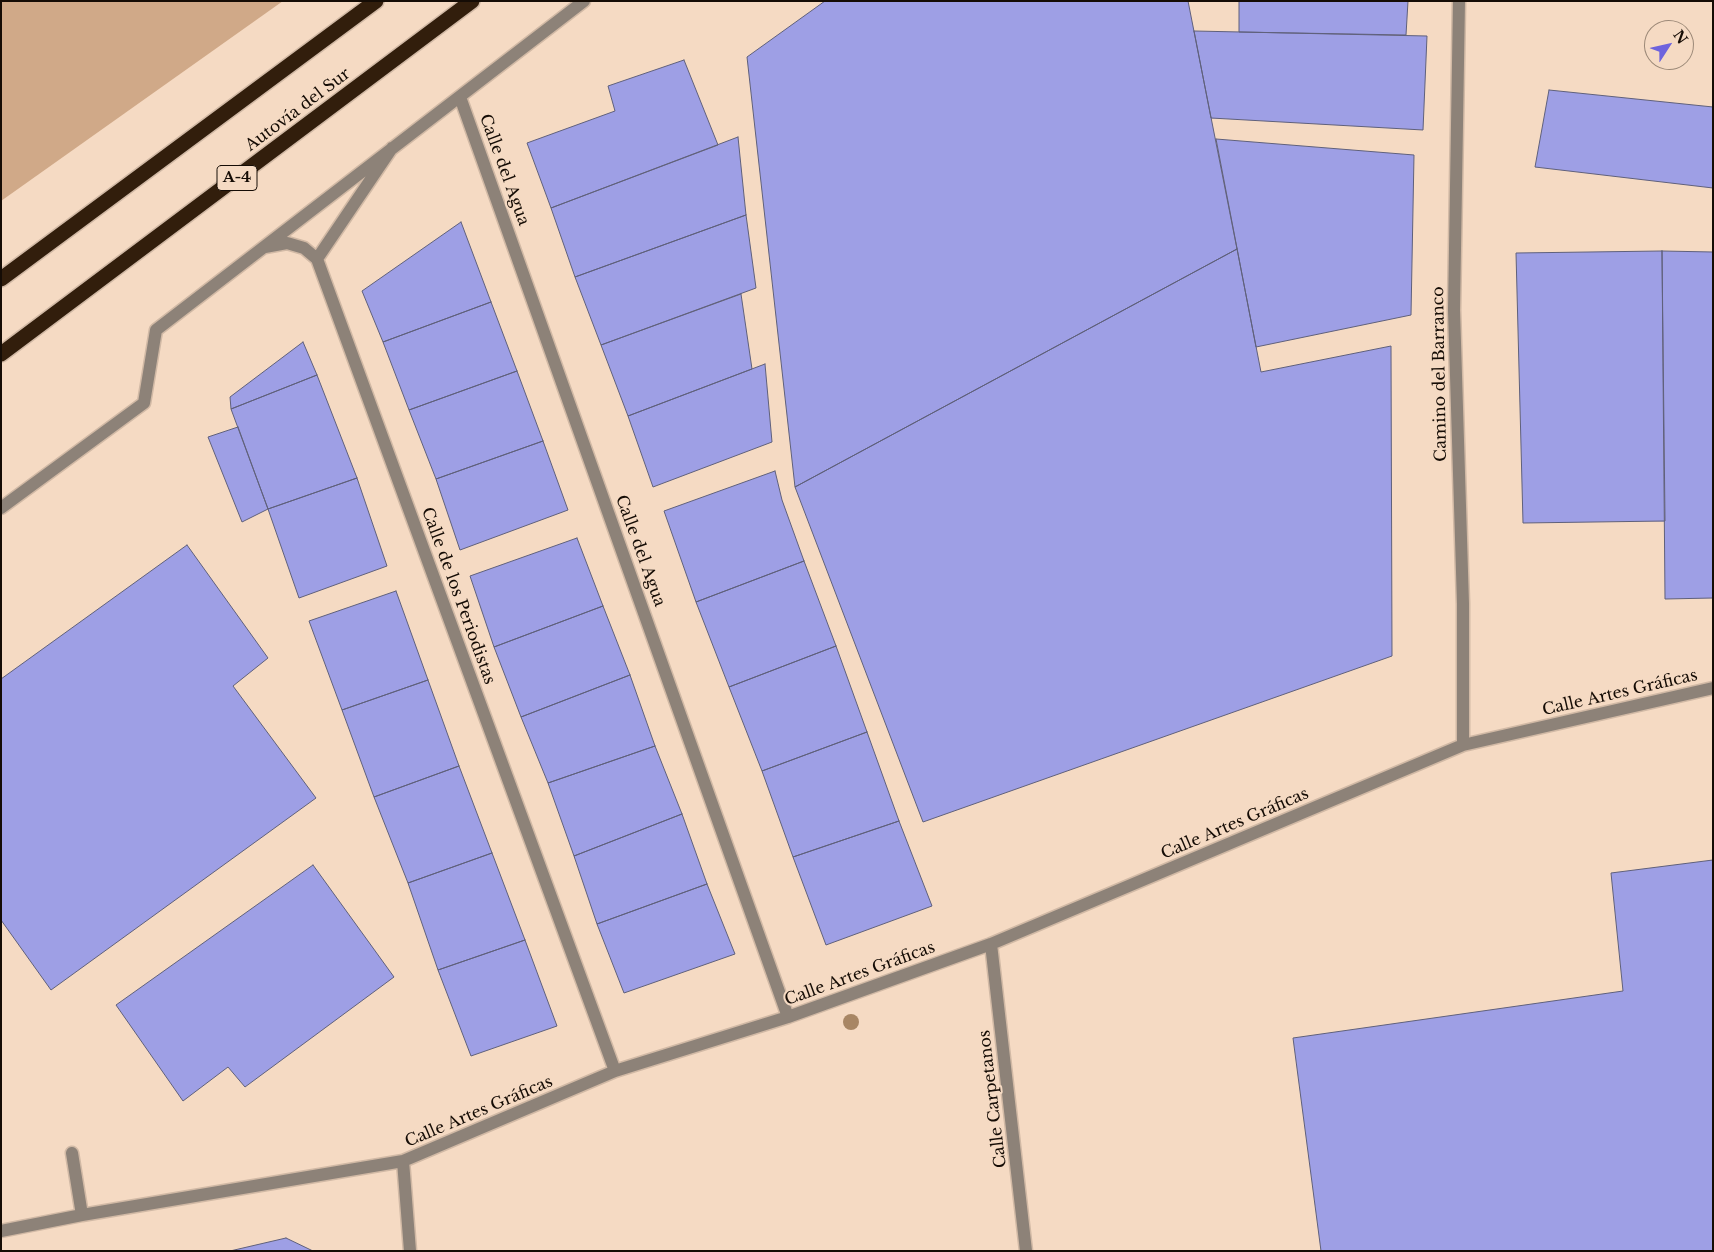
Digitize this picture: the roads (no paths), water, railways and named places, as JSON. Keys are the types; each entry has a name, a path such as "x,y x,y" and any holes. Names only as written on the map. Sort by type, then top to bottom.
{"highway":[{"path":"1,279 376,1"},
{"name":"Autovía del Sur","path":"1,354 472,1"}],"street":[{"path":"1,508 144,403 156,330 584,1"},
{"name":"Camino del Barranco","path":"1459,1 1454,310 1463,604 1463,745"},
{"name":"Calle del Agua","path":"460,97 788,1017"},
{"path":"263,248 287,243 304,248 317,259 392,148"},
{"name":"Calle de los Periodistas","path":"317,259 615,1071"},
{"name":"Calle Artes Gráficas","path":"1,1231 82,1215 404,1161 615,1071 788,1017 991,944 1463,745 1713,688"},
{"name":"Calle Carpetanos","path":"991,944 1026,1251"},
{"path":"72,1152 82,1215"},
{"path":"404,1161 410,1251"}]}
